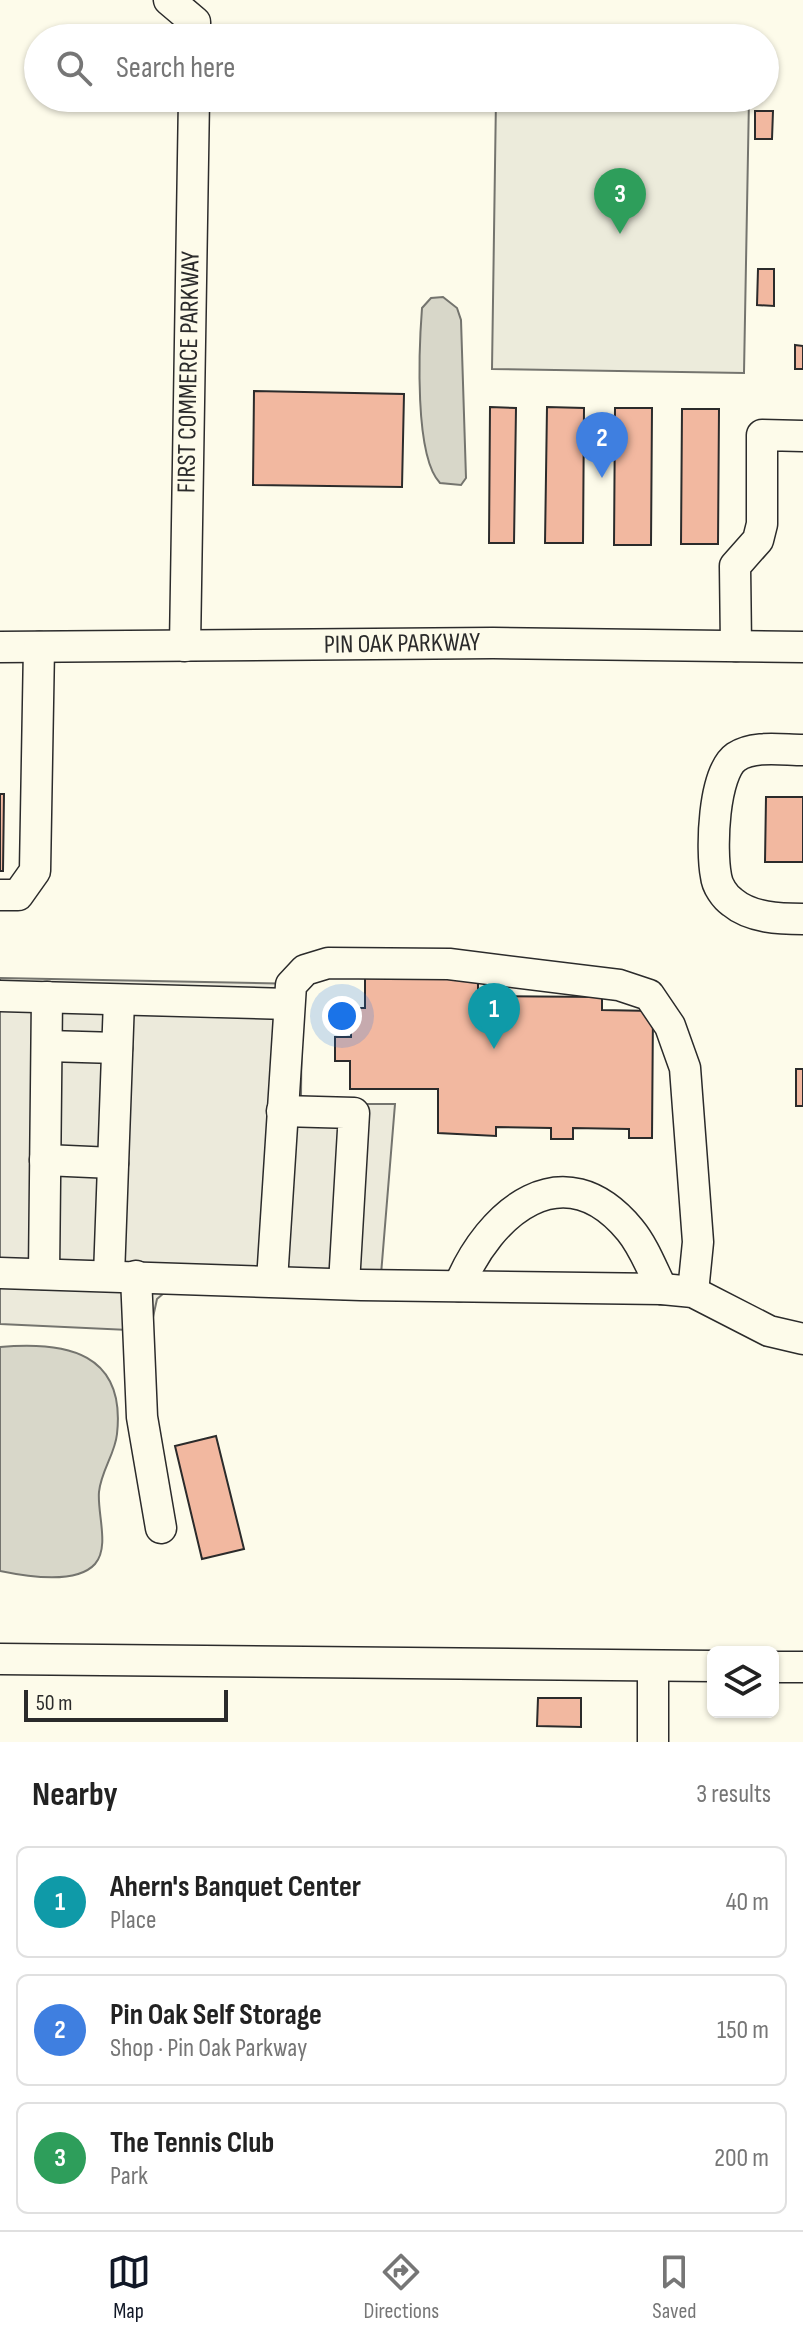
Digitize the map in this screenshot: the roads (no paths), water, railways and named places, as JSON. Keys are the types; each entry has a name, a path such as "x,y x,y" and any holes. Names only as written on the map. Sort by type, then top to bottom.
{"street":[{"path":"169,0 190,24"},
{"name":"FIRST COMMERCE PARKWAY","path":"185,646 194,112"},
{"path":"736,646 735,566 758,540 762,524 762,435 803,436"},
{"name":"PIN OAK PARKWAY","path":"0,647 493,643 803,647"},
{"path":"0,895 18,895 35,871 39,647"},
{"path":"803,750 748,751 734,759 719,787 716,863 721,889 739,908 765,917 803,919"},
{"path":"272,1281 291,985 305,970 328,963 449,964 619,985 649,995 670,1026 685,1068 698,1242 693,1292"},
{"path":"0,996 288,1004"},
{"path":"44,1274 47,997"},
{"path":"119,1000 113,1163 122,1276 161,1528"},
{"path":"47,1046 117,1048"},
{"path":"282,1111 354,1113 344,1284"},
{"path":"45,1160 113,1163"},
{"path":"459,1286 471,1257 502,1218 518,1204 555,1193 588,1198 608,1209 629,1229 662,1289"},
{"path":"0,1273 344,1284 662,1289 693,1292 769,1331 803,1339"},
{"path":"0,1659 707,1666"},
{"path":"653,1666 653,1742"},
{"path":"779,1667 803,1667"}],"place":[{"name":"The Tennis Club","path":"620,234"},
{"name":"Pin Oak Self Storage","path":"602,478"},
{"name":"Ahern's Banquet Center","path":"494,1049"}]}
